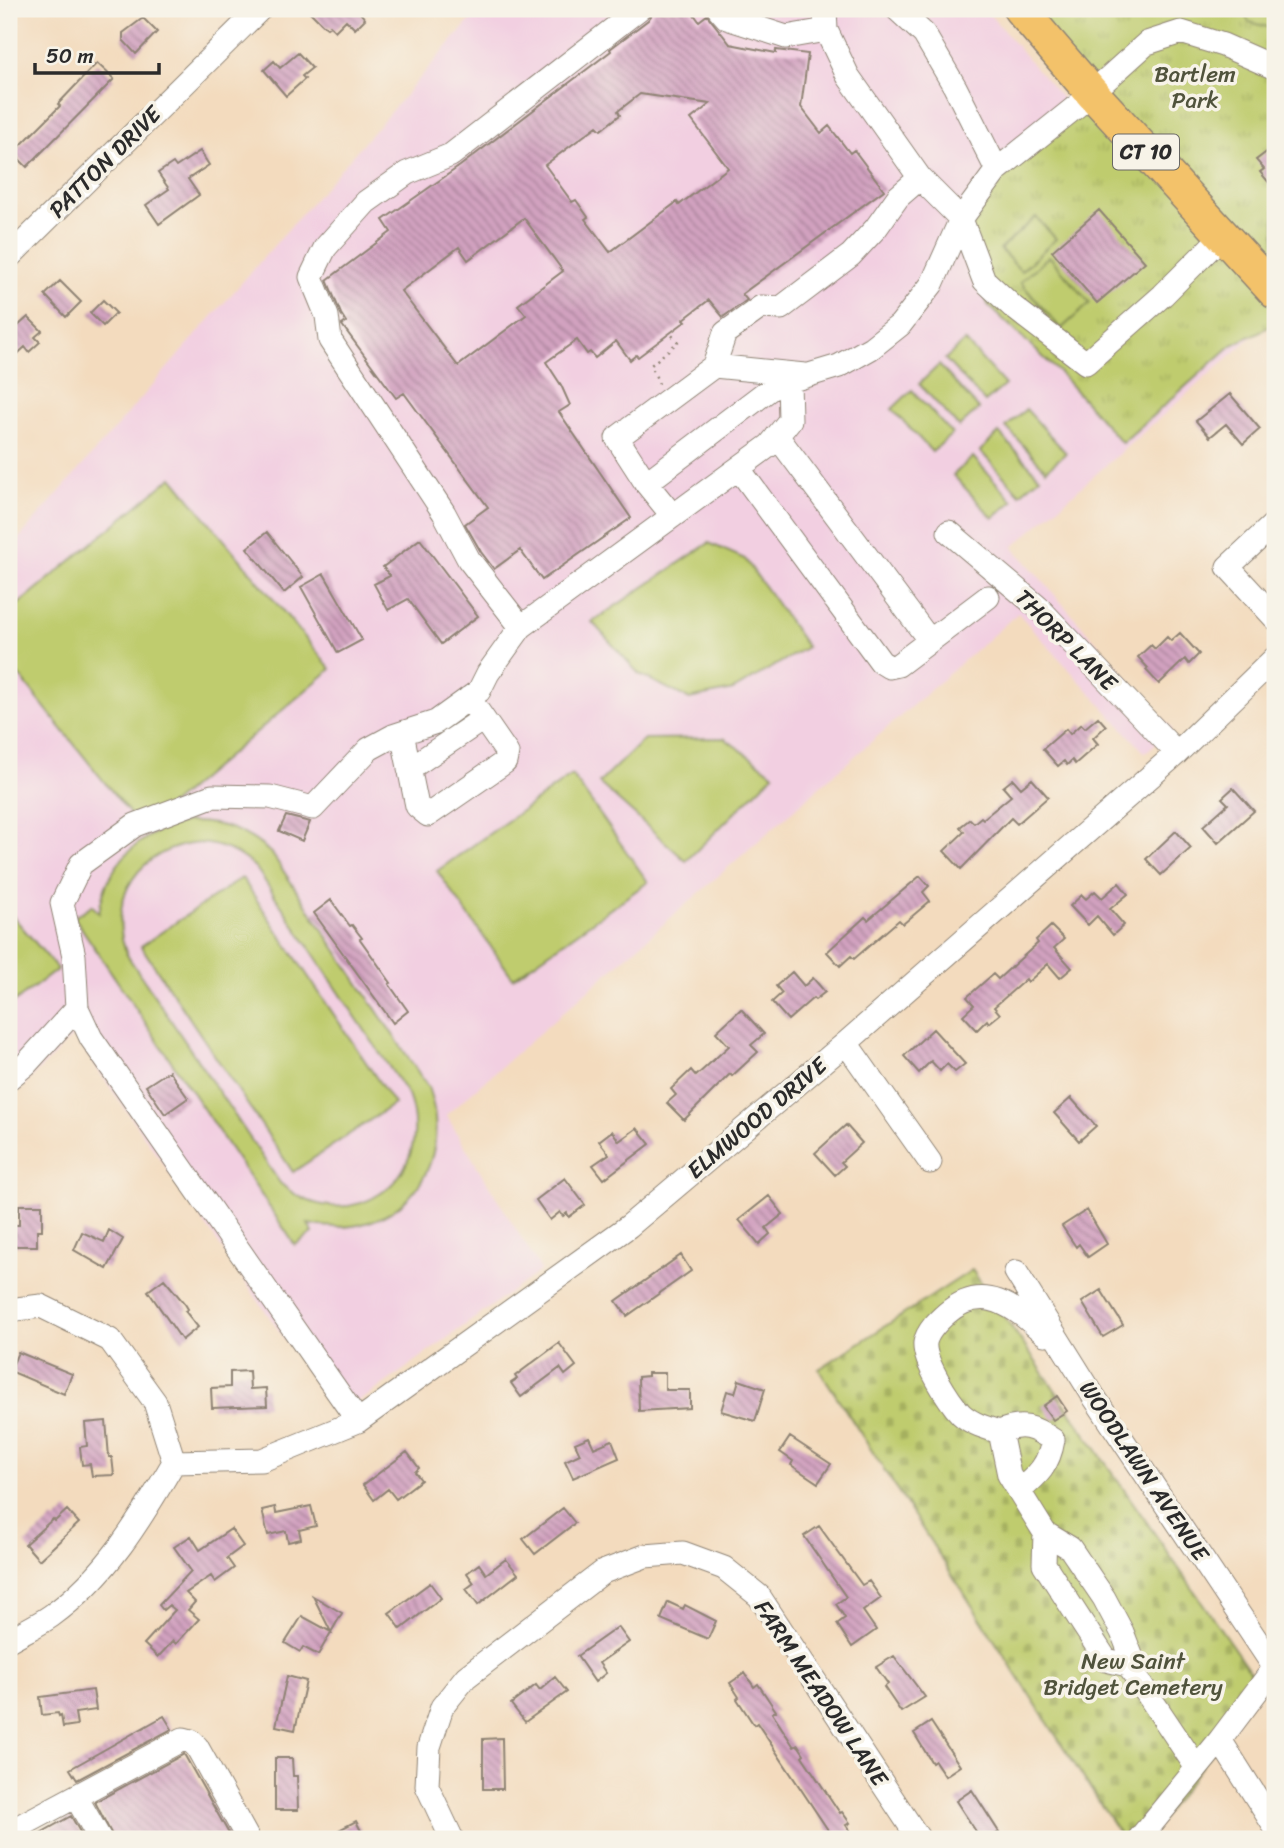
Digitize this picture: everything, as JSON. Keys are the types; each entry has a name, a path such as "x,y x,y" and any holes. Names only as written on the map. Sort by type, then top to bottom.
{"highway":[{"name":"CT 10","path":"1020,9 1092,93 1275,292"}],"street":[{"name":"PATTON DRIVE","path":"9,257 260,9"},
{"path":"521,627 469,560 444,513 330,340 327,316 311,277 324,248 366,202 407,173 451,155 639,9"},
{"path":"719,9 727,18 786,37 826,19 848,76 920,178 961,219 984,280 1013,307 1086,363 1163,295 1223,235"},
{"path":"897,9 924,34 998,170"},
{"path":"646,483 770,389 839,366 871,348 900,325 932,284 961,219 998,170 1092,93 1147,43 1181,32 1223,45 1275,68"},
{"path":"673,515 646,483 617,438 715,366 724,333 761,307 781,308 850,255 876,228 898,197 920,178"},
{"path":"715,366 799,378"},
{"path":"358,1421 91,1038 77,1008 74,956 62,904 81,864 135,825 212,796 270,797 313,808 369,749 402,733 436,722 479,691 488,673 521,627 770,446 790,420 799,378"},
{"path":"777,436 930,641"},
{"path":"739,469 881,662 889,667 898,666 988,597"},
{"path":"1275,523 1227,567 1275,618"},
{"name":"THORP LANE","path":"949,532 1039,608 1177,753"},
{"name":"ELMWOOD DRIVE","path":"174,1462 262,1460 358,1421 629,1226 846,1043 1177,753 1275,659"},
{"path":"402,733 417,806 426,814 433,813 505,762 506,753 469,698"},
{"path":"409,769 483,719"},
{"path":"9,1078 26,1064 77,1008"},
{"path":"846,1043 930,1162"},
{"name":"WOODLAWN AVENUE","path":"1016,1272 1094,1397 1275,1667"},
{"path":"1019,1491 1040,1472 1051,1456 1053,1440 1026,1425 1013,1426 1000,1432 982,1427 962,1415 946,1395 929,1360 925,1344 932,1328 954,1307 980,1298 1014,1308 1045,1334 1052,1330"},
{"path":"9,1310 41,1306 110,1340 155,1402 174,1462 141,1520 100,1572 51,1616 9,1640"},
{"path":"1000,1432 1009,1475 1045,1533 1070,1548 1092,1581 1122,1632 1130,1655 1128,1665"},
{"path":"1052,1450 1072,1437"},
{"path":"1045,1533 1044,1564 1106,1660 1128,1665 1197,1768"},
{"name":"FARM MEADOW LANE","path":"452,1839 427,1786 429,1747 442,1707 466,1677 603,1572 645,1556 683,1553 724,1568 759,1596 919,1839"},
{"path":"1139,1839 1220,1740 1275,1667"},
{"path":"9,1832 183,1739 191,1741 248,1839"},
{"path":"1220,1740 1275,1827"},
{"path":"76,1797 100,1839"}],"path":[{"path":"660,387 651,365 678,342 670,332"}],"shaded area":[{"path":"480,9 985,9 1261,329 1013,547 1172,729 1145,753 1018,613 446,1115 541,1270 369,1395 336,1413 74,1035 9,1100 9,550"}],"green space":[{"name":"Bartlem Park","path":"1020,9 1275,9 1275,324 1232,345 1122,443 1059,372 988,305 961,219 1092,93"},
{"path":"1242,9 1275,9 1275,29 1249,22"},
{"path":"1036,217 1056,239 1021,271 1000,249"},
{"path":"1049,256 1090,303 1061,329 1020,282"},
{"path":"965,341 1005,385 985,402 945,359"},
{"path":"939,365 979,409 959,427 919,384"},
{"path":"912,390 952,434 932,452 892,409"},
{"path":"1026,409 1066,453 1046,470 1006,427"},
{"path":"999,433 1040,477 1020,494 980,451"},
{"path":"973,457 1013,501 993,518 953,475"},
{"path":"172,477 331,669 142,829 9,663 9,612"},
{"path":"709,543 745,559 807,647 733,690 689,699 639,674 592,622"},
{"path":"724,738 774,774 686,861 599,783 644,739"},
{"path":"572,775 648,882 513,978 437,871"},
{"path":"187,822 211,823 233,829 253,839 272,854 428,1087 435,1118 434,1147 426,1172 412,1194 392,1211 368,1222 339,1227 308,1224 313,1233 295,1245 74,917 92,905 99,913 103,895 117,865 140,842","holes":["200,843 230,851 256,868 408,1095 414,1125 411,1153 399,1176 381,1193 359,1204 333,1206 306,1200 280,1183 127,955 121,934 121,914 133,879 145,865 160,854"]},
{"path":"242,878 394,1104 293,1172 141,946"},
{"path":"9,912 58,969 9,1006"},
{"name":"New Saint Bridget Cemetery","path":"972,1270 1260,1686 1147,1839 1123,1839 819,1369"}],"building":[{"path":"307,9 357,9 365,19 355,29 346,20 335,31 330,26 327,28 323,25"},
{"path":"656,9 690,9 699,21 707,15 730,44 776,53 776,50 808,54 801,107 821,133 829,126 850,153 854,150 884,190 742,294 747,300 723,317 709,300 638,357 636,355 630,360 616,341 595,358 590,352 587,354 577,340 546,362 570,405 559,412 631,518 542,580 520,550 494,569 465,524 488,507 404,393 396,398 342,325 346,322 327,280 391,232 383,220 460,166 648,20","holes":["640,94 710,104 691,119 728,168 610,252 585,219 588,217 576,200 572,202 545,165 597,126 601,130 620,115 618,111","524,218 563,271 518,305 526,315 458,366 401,291 459,247 468,260"]},
{"path":"143,18 157,32 136,54 123,40 123,33"},
{"path":"298,53 312,68 302,76 305,79 286,96 264,70 274,61 280,68"},
{"path":"97,63 114,79 27,167 13,153 60,106 58,104"},
{"path":"1269,150 1275,157 1275,190 1260,172 1264,169 1256,160"},
{"path":"200,151 209,165 188,179 199,195 159,224 146,205 169,189 158,173 173,163 176,167"},
{"path":"1099,210 1145,262 1097,303 1052,251"},
{"path":"60,281 81,302 66,317 45,295"},
{"path":"103,300 116,313 103,326 90,313"},
{"path":"28,317 42,331 35,337 40,342 29,352 25,347 9,362 9,331"},
{"path":"1230,394 1260,429 1243,444 1226,424 1210,437 1196,421"},
{"path":"267,532 303,577 284,593 247,548"},
{"path":"420,539 478,616 441,644 408,599 388,610 374,584 390,576 383,567"},
{"path":"324,574 362,640 338,653 301,587"},
{"path":"1180,633 1199,654 1189,664 1185,659 1159,684 1138,657 1151,645 1155,649 1167,637 1171,641"},
{"path":"1098,717 1106,726 1093,738 1098,744 1075,764 1072,760 1067,765 1064,761 1058,766 1043,749 1066,729 1070,734 1081,724 1085,728"},
{"path":"1013,779 1021,788 1032,779 1048,797 1017,824 1011,818 961,869 944,851 964,832 960,827 970,819 974,823 981,817 983,819 1011,796 1003,787"},
{"path":"1233,788 1254,811 1218,843 1203,826 1228,804 1222,798"},
{"path":"286,816 310,822 302,841 279,831"},
{"path":"1176,831 1191,848 1161,875 1146,859"},
{"path":"920,876 929,886 923,892 930,901 903,924 899,920 854,959 851,956 840,966 827,952 865,917 868,920"},
{"path":"1119,883 1128,894 1110,909 1124,925 1113,935 1097,916 1088,925 1070,906 1082,895 1086,899 1095,891 1102,898"},
{"path":"331,900 362,938 360,939 408,1011 393,1023 314,913"},
{"path":"1051,926 1064,939 1054,948 1072,968 1060,978 1048,964 994,1007 1000,1014 989,1023 987,1020 977,1030 963,1015 974,1005 967,997 993,974 998,979 1038,943 1036,940"},
{"path":"792,972 804,986 813,978 825,992 815,1000 813,998 788,1020 772,1002 782,993 776,986"},
{"path":"741,1009 764,1034 751,1045 758,1052 732,1076 730,1074 684,1120 667,1103 676,1095 671,1089 691,1070 696,1076 729,1046 716,1032"},
{"path":"933,1029 965,1064 955,1072 947,1064 940,1071 931,1061 919,1073 904,1056"},
{"path":"169,1071 188,1098 165,1114 146,1086"},
{"path":"1071,1098 1096,1126 1079,1141 1054,1113"},
{"path":"846,1125 862,1143 841,1162 845,1166 835,1175 815,1153"},
{"path":"637,1128 650,1144 604,1179 593,1165 609,1154 599,1141 612,1131 619,1141"},
{"path":"565,1178 585,1205 569,1217 567,1213 563,1216 560,1212 550,1220 536,1200"},
{"path":"769,1196 783,1214 766,1228 770,1234 759,1244 739,1220"},
{"path":"19,1205 42,1205 42,1230 37,1230 37,1246 9,1246 9,1225 19,1225"},
{"path":"1087,1210 1107,1244 1088,1257 1079,1244 1076,1247 1062,1226"},
{"path":"109,1230 123,1239 107,1269 74,1250 82,1232 104,1242"},
{"path":"681,1255 691,1271 627,1316 616,1301"},
{"path":"164,1279 185,1304 188,1309 185,1311 198,1327 182,1340 148,1291"},
{"path":"1101,1290 1123,1325 1103,1337 1082,1302"},
{"path":"559,1343 576,1366 565,1375 560,1368 521,1397 511,1383 517,1379 515,1376"},
{"path":"18,1352 72,1374 64,1394 10,1371"},
{"path":"249,1371 250,1389 266,1388 267,1406 212,1408 211,1388 230,1387 230,1372"},
{"path":"648,1373 665,1373 665,1390 690,1390 690,1408 639,1411 638,1377 648,1376"},
{"path":"739,1380 765,1389 755,1421 721,1411 727,1391 735,1393"},
{"path":"1057,1396 1067,1411 1053,1420 1043,1406"},
{"path":"106,1421 109,1457 112,1457 114,1475 92,1476 90,1464 82,1465 80,1447 87,1446 85,1423"},
{"path":"589,1437 594,1448 612,1440 619,1458 573,1478 565,1461 580,1454 575,1443"},
{"path":"790,1437 831,1464 818,1483 791,1465 793,1461 780,1452"},
{"path":"407,1452 419,1468 415,1472 421,1480 396,1499 388,1489 374,1500 363,1485"},
{"path":"311,1506 316,1526 299,1530 301,1539 288,1542 286,1531 268,1535 262,1510 275,1507 276,1513"},
{"path":"563,1508 575,1523 535,1554 523,1539"},
{"path":"67,1510 79,1523 39,1560 25,1544"},
{"path":"819,1526 862,1585 869,1581 881,1598 863,1611 876,1630 852,1647 837,1624 845,1618 836,1604 846,1597 804,1536"},
{"path":"231,1529 243,1546 227,1558 234,1568 215,1582 211,1576 186,1593 195,1602 188,1610 199,1619 176,1644 173,1641 158,1657 144,1644 175,1610 169,1605 163,1610 159,1605 191,1571 174,1547 191,1536 200,1550"},
{"path":"506,1559 518,1574 478,1605 466,1589 474,1583 467,1573 479,1564 486,1574"},
{"path":"430,1583 441,1598 401,1629 389,1613"},
{"path":"313,1596 342,1613 318,1655 303,1647 300,1652 285,1643 302,1616 331,1632"},
{"path":"668,1602 683,1609 685,1605 716,1621 708,1639 661,1619"},
{"path":"618,1627 629,1642 599,1663 606,1673 595,1682 577,1656"},
{"path":"894,1656 925,1697 901,1712 884,1687 888,1684 876,1667"},
{"path":"745,1673 754,1687 758,1684 776,1711 772,1713 794,1747 798,1745 804,1754 802,1756 840,1813 842,1812 850,1823 846,1825 856,1839 834,1839 757,1723 754,1725 730,1683"},
{"path":"287,1676 306,1681 295,1730 276,1726"},
{"path":"555,1677 567,1692 525,1722 511,1704 536,1685 540,1690"},
{"path":"93,1690 96,1710 75,1713 77,1725 63,1727 61,1715 58,1713 42,1715 40,1697"},
{"path":"164,1716 172,1729 77,1780 70,1769"},
{"path":"931,1722 960,1766 945,1776 935,1761 932,1763 914,1733"},
{"path":"502,1738 503,1789 483,1789 483,1739"},
{"path":"184,1754 232,1839 114,1839 95,1802"},
{"path":"275,1758 292,1758 293,1776 297,1776 298,1810 275,1810"},
{"path":"972,1790 999,1832 988,1839 981,1839 956,1801"},
{"path":"71,1816 84,1839 30,1839"},
{"path":"356,1821 365,1839 344,1839 339,1830"}]}
